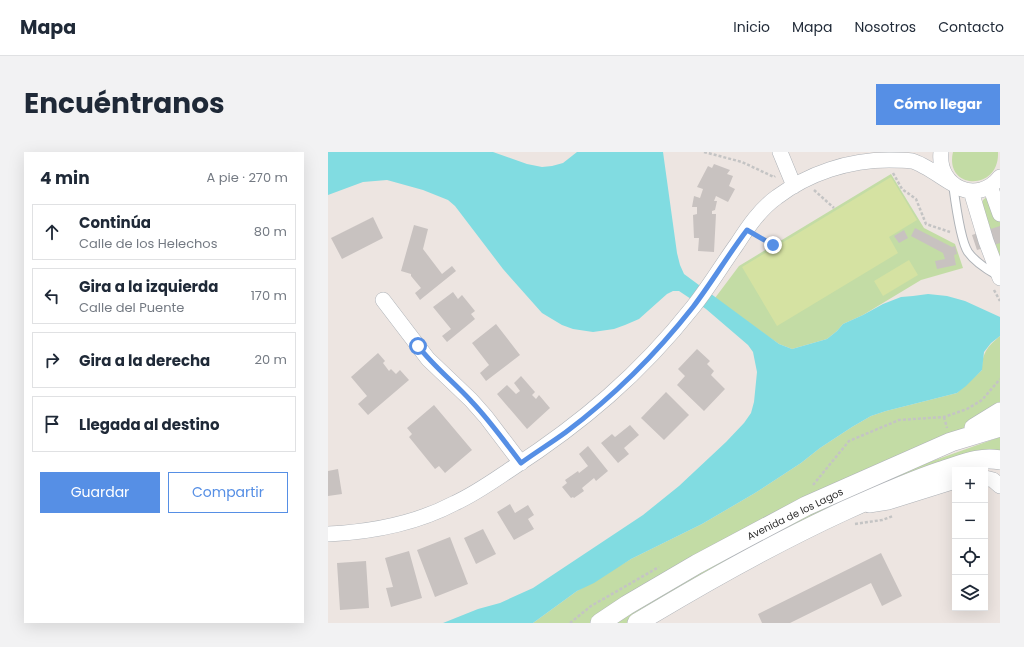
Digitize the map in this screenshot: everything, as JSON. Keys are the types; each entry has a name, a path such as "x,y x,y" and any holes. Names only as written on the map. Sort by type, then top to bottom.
{"street":[{"path":"780,152 794,186"},
{"path":"912,162 929,156 934,152"},
{"path":"941,152 940,159 942,168 946,177 953,184"},
{"path":"328,534 354,532 388,526 423,516 455,504 521,463 566,432 611,395 641,367 672,332 707,288 757,216 771,202 794,186 819,173 842,165 874,160 912,162 923,166 961,189 971,191 981,190 995,181 1000,214"},
{"path":"971,191 997,279"},
{"path":"383,300 428,359 471,400 521,463"},
{"path":"951,442 1000,412"},
{"name":"Avenida de los Lagos","path":"600,623 627,605 697,564 806,506 951,442 1000,427"},
{"name":"Avenida de los Lagos","path":"638,623 757,554 848,518 921,478 968,462 984,459 1000,460"},
{"path":"988,479 993,480 1000,486"},
{"path":"848,518 888,502 952,483"}],"lane":[{"path":"953,184 963,240 967,250 997,279"}],"path":[{"path":"892,160 890,168 902,189 916,199 926,224 953,232"},
{"path":"747,230 773,245"},
{"path":"997,279 1000,301"},
{"path":"810,488 849,441 899,420 944,417 967,409 982,400 1000,378"},
{"path":"848,518 882,520 894,516"},
{"path":"570,623 591,606 662,565"}],"green space":[{"path":"953,152 998,152 996,165 991,174 982,180 973,181 964,179 957,174 952,165"},
{"path":"891,174 924,228 955,244 963,268 921,280 863,315 843,324 827,339 792,349 779,344 715,298 739,266"},
{"path":"891,177 917,220 889,237 898,253 777,326 742,267"},
{"path":"989,195 1000,218 1000,257 982,204 983,200"},
{"path":"909,260 918,275 883,296 874,281"},
{"path":"1000,336 1000,406 980,420 648,585 590,623 533,623 577,591 631,559 702,524 755,493 801,463 820,448 871,416 957,393 982,370 983,359 986,351"},
{"path":"1000,437 1000,454 992,452 959,467 952,467 952,470 650,608 627,623 615,623 646,602 751,542 924,464"}],"water":[{"path":"328,152 493,152 527,164 542,167 563,163 577,152 663,152 677,253 684,274 779,344 792,349 827,339 843,324 883,304 901,297 928,294 947,296 965,301 1000,317 1000,336 991,343 984,352 982,370 957,393 871,416 820,448 801,463 755,493 702,524 631,559 594,583 577,591 533,623 443,623 478,609 500,603 533,588 643,515 679,486 726,442 744,423 751,413 754,402 757,372 753,352 748,345 706,309 679,291 673,291 667,294 639,319 614,329 593,332 573,329 562,325 542,313 503,269 455,206 448,200 423,190 387,180 363,182 328,195"}],"building":[{"path":"714,164 730,170 727,174 733,176 729,186 735,189 728,202 716,196 714,201 717,201 715,210 712,211 712,214 716,214 714,252 698,251 699,238 694,238 693,215 697,214 697,207 692,207 694,196 700,198 703,189 697,187 708,166 712,168"},
{"path":"373,217 383,238 342,259 331,238"},
{"path":"414,225 428,229 423,249 442,274 452,266 456,271 420,300 415,293 421,288 411,274 401,271"},
{"path":"1000,226 1000,243 977,250 972,235"},
{"path":"915,228 952,247 955,246 957,254 954,255 956,265 937,269 935,261 945,259 943,253 911,236"},
{"path":"904,230 908,238 899,243 894,236"},
{"path":"453,292 458,299 462,295 475,311 471,314 475,319 447,342 442,336 451,329 433,307"},
{"path":"496,324 520,355 486,381 480,373 489,365 472,343"},
{"path":"697,349 710,361 707,364 714,371 711,375 725,389 704,411 677,385 685,376 678,369"},
{"path":"378,353 385,361 383,363 389,371 391,369 396,374 400,370 409,380 368,415 358,404 367,396 351,377"},
{"path":"521,376 535,392 532,395 536,399 539,395 550,408 527,429 497,394 507,385 516,394 520,391 514,383"},
{"path":"666,392 689,415 664,440 641,418"},
{"path":"434,405 472,450 445,473 439,466 435,469 409,437 412,434 407,428"},
{"path":"630,425 639,435 624,448 629,454 618,463 601,443 612,434 615,437"},
{"path":"588,446 608,471 596,481 594,478 582,488 584,491 574,498 571,498 562,487 567,483 565,480 578,471 579,473 588,466 579,454"},
{"path":"338,469 342,494 328,496 328,471"},
{"path":"510,504 515,513 528,505 534,515 528,519 534,529 514,540 497,512"},
{"path":"483,529 496,554 476,564 464,538"},
{"path":"450,537 468,584 435,597 417,550"},
{"path":"409,551 422,598 391,607 386,588 393,587 385,558"},
{"path":"881,553 902,596 882,606 871,583 790,623 762,623 758,614"},
{"path":"366,561 369,608 340,610 337,563"}],"route":[{"path":"418,346 428,359 471,400 486,417 521,463 566,432 611,395 641,367 672,332 707,288 747,230 773,245"}]}
